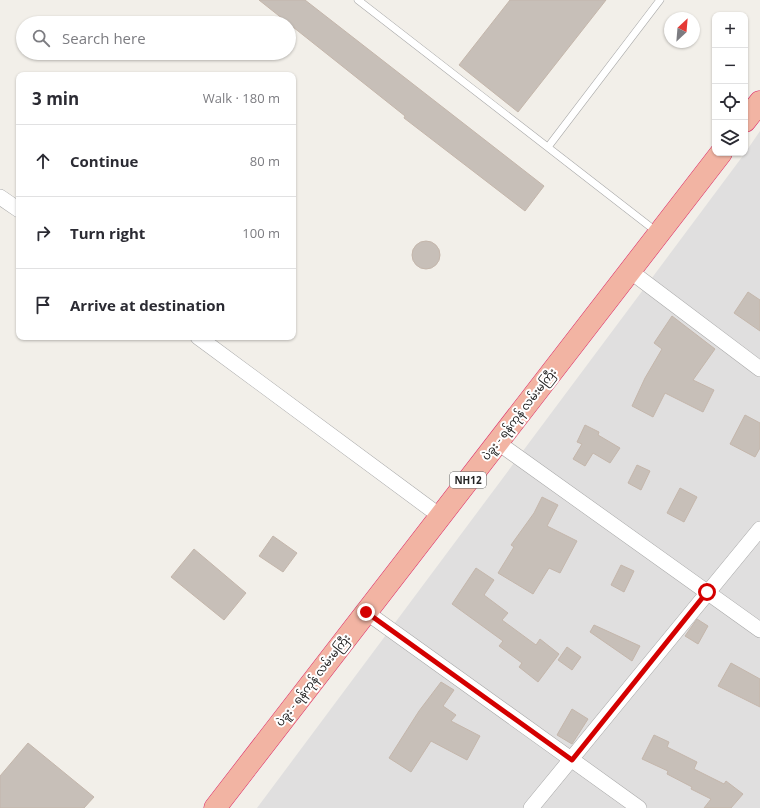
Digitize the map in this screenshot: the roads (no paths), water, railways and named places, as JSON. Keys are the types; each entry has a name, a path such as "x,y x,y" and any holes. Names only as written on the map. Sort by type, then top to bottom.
{"highway":[{"name":"ပဲခူး - ရန်ကုန် လမ်းမကြီး","path":"215,808 719,156"}],"street":[{"path":"0,197 16,208"},
{"path":"630,270 760,369"},
{"path":"202,340 440,516"},
{"path":"497,442 760,630"},
{"path":"531,808 572,760 760,528"},
{"path":"366,612 639,808"}],"lane":[{"path":"358,0 659,233"},
{"path":"548,147 660,0"}]}
